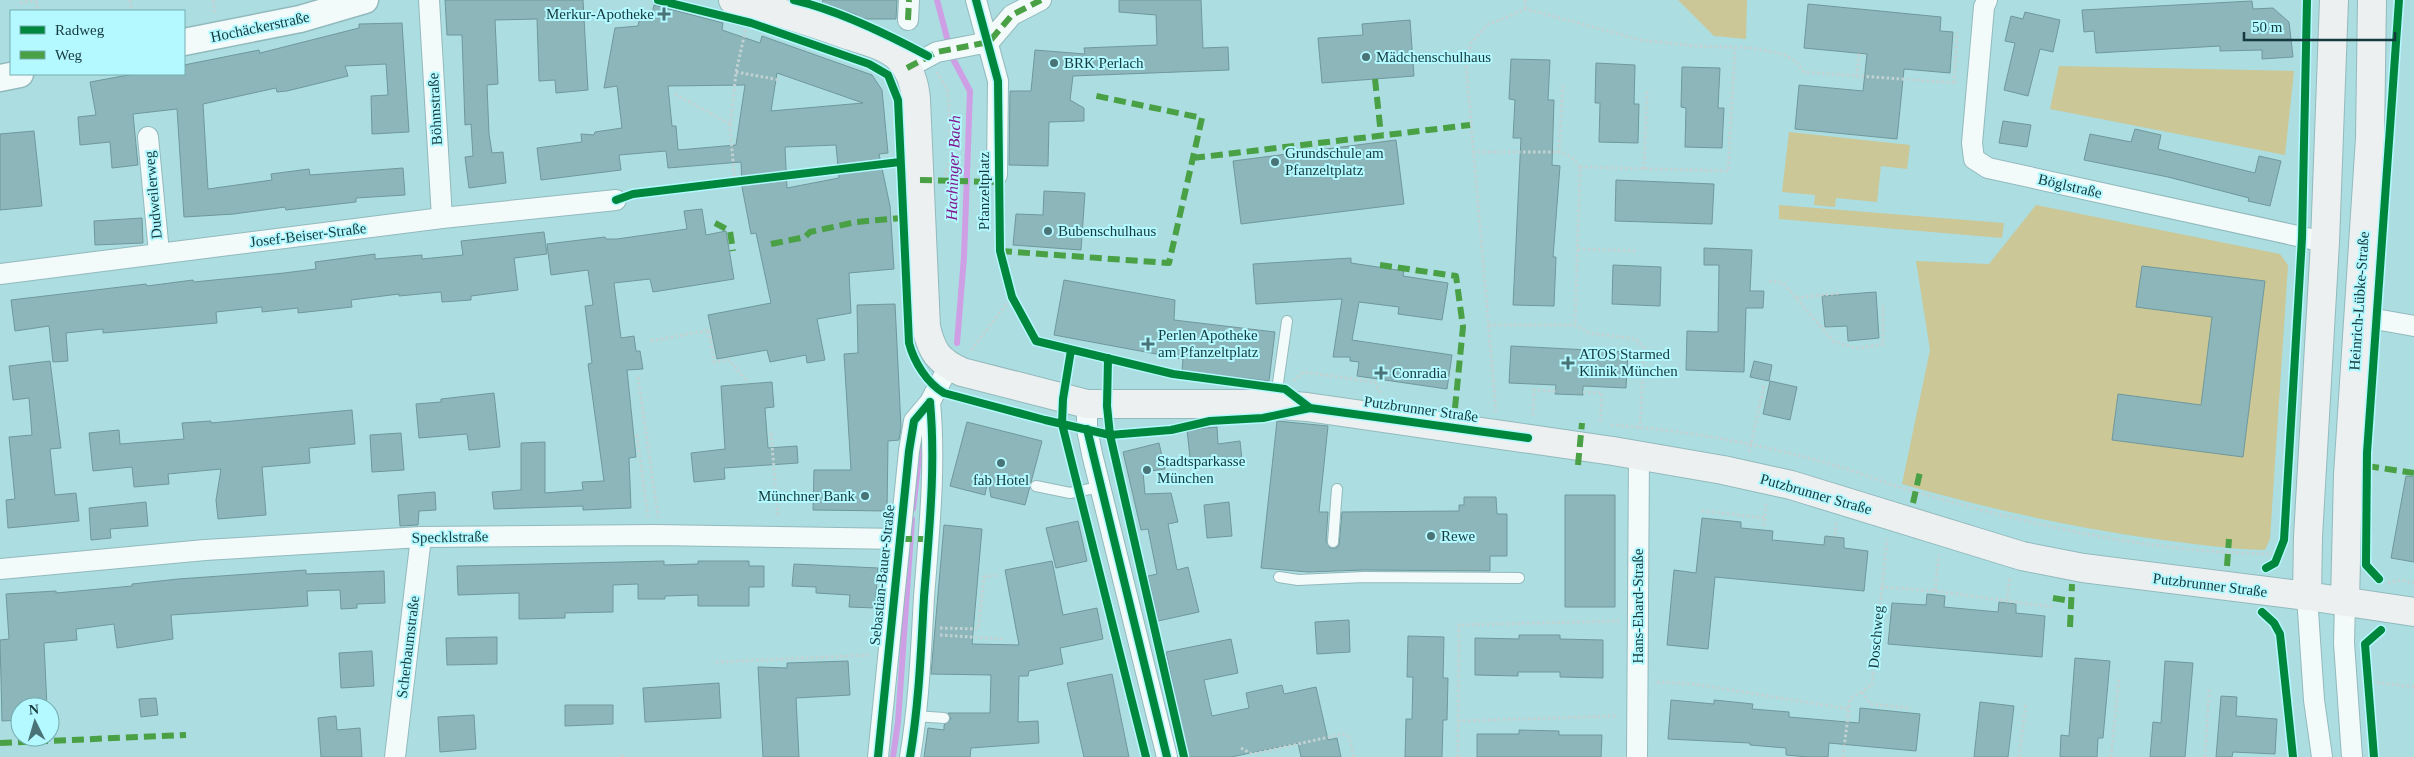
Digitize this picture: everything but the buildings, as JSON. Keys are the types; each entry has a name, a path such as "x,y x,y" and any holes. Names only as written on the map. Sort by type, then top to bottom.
{"main road":[{"path":"733,0 828,28 876,45 898,57 907,68 913,81 916,100 926,327 933,351 949,366"},
{"path":"2307,596 2308,537 2325,242 2334,0"},
{"name":"Heinrich-Lübke-Straße","path":"2345,602 2348,475 2370,138 2372,0"},
{"name":"Putzbrunner Straße","path":"949,366 981,378 1087,404 1118,406 1268,404 1441,426 1640,455 1744,474 1791,485 2022,556 2083,568 2307,596 2414,612"}],"street":[{"name":"Hochäckerstraße","path":"185,42 300,19 365,0"},
{"name":"Böhmstraße","path":"429,0 442,218"},
{"path":"908,20 909,0"},
{"name":"Pfanzeltplatz","path":"976,0 998,81 998,175"},
{"path":"907,68 937,52 988,42 1012,15 1041,0"},
{"name":"Böglstraße","path":"1987,0 1984,7 1972,143 1974,159 1988,168 2325,242"},
{"path":"0,78 15,75"},
{"name":"Dudweilerweg","path":"148,137 159,253"},
{"name":"Josef-Beiser-Straße","path":"0,274 442,218 616,200"},
{"path":"2358,316 2414,326"},
{"name":"Sebastian-Bauer-Straße","path":"878,757 909,451 914,421 930,402 949,366"},
{"path":"910,757 922,631 932,452 930,402"},
{"path":"1087,404 1087,429 1166,757"},
{"name":"Hans-Ehard-Straße","path":"1637,757 1640,455"},
{"name":"Specklstraße","path":"0,569 215,549 421,537 655,535 900,539"},
{"name":"Scherbaumstraße","path":"395,757 421,537"},
{"path":"2307,596 2314,700 2322,757"},
{"path":"2345,602 2344,643 2352,757"}],"lane":[{"path":"1268,404 1278,382 1287,321"},
{"path":"1036,486 1070,494 1100,487"},
{"path":"1333,542 1337,489"},
{"path":"1279,577 1298,580 1364,577 1519,578"},
{"path":"915,716 944,718"}],"path":[{"path":"20,3 36,0"},
{"path":"213,0 216,15"},
{"path":"1525,0 1526,9"},
{"path":"1496,415 1466,65 1471,43 1487,26 1526,9 1641,40 1695,46 1752,48 1782,54 1794,60 1804,72 1965,84"},
{"path":"735,181 730,124 736,72 748,22"},
{"path":"1954,83 1958,32"},
{"path":"1580,167 1728,171 1735,48"},
{"path":"1857,76 1859,53"},
{"path":"736,72 780,80"},
{"path":"1559,152 1563,85"},
{"path":"1644,169 1647,90"},
{"path":"675,94 730,124"},
{"path":"1473,152 1559,152 1572,157 1580,167 1575,325"},
{"path":"1578,249 1638,251"},
{"path":"1769,281 1783,283 1834,342 1858,348 1883,344 1883,305"},
{"path":"1796,298 1839,293"},
{"path":"949,366 968,353 1012,297"},
{"path":"1489,324 1575,325 1589,333 1636,339 1644,348 1641,421"},
{"path":"651,342 709,330 714,362 729,360 748,382"},
{"path":"638,377 655,535"},
{"path":"1744,474 1764,386"},
{"path":"1533,418 1534,390 1556,391"},
{"path":"1583,392 1602,393 1600,424"},
{"path":"771,432 780,538"},
{"path":"637,434 655,535"},
{"path":"1764,526 1766,499"},
{"path":"1702,511 1765,518"},
{"path":"1834,535 1837,518"},
{"path":"1936,592 1939,552"},
{"path":"2008,601 2011,571"},
{"path":"922,631 978,629 984,577 999,575"},
{"path":"2387,583 2400,580 2414,583"},
{"path":"2387,583 2398,590"},
{"path":"1881,587 2052,606"},
{"path":"1458,757 1459,625 1638,620"},
{"path":"922,631 1002,639"},
{"path":"2280,634 2293,658"},
{"path":"716,662 888,654"},
{"path":"2111,757 2119,677"},
{"path":"1638,681 1693,684 1849,709 1844,757"},
{"path":"2367,681 2414,687"},
{"path":"2205,757 2209,690"},
{"path":"1862,692 1870,704 1911,708"},
{"path":"2019,757 2026,703"},
{"path":"2288,717 2298,707"},
{"path":"1458,721 1638,716"},
{"path":"1241,748 1252,754 1343,734 1349,737 1354,757"},
{"path":"622,752 622,757"}],"shaded area":[{"path":"1678,0 1747,0 1746,39 1714,36"},
{"path":"2059,66 2294,71 2285,155 2050,109"},
{"path":"1789,132 1910,145 1907,169 1881,166 1877,202 1836,198 1835,207 1814,205 1815,195 1782,192"},
{"path":"1779,205 2004,223 2002,238 1779,219"},
{"path":"2036,205 2280,254 2288,265 2270,539 2265,550 2192,544 2086,528 1993,508 1902,484 1930,350 1916,261 1989,264"}],"waterway":[{"name":"Hachinger Bach","path":"937,0 952,57 970,91 964,257 957,343"},
{"name":"Hachinger Bach","path":"913,509 922,432"},
{"name":"Hachinger Bach","path":"893,757 898,722 912,519"}],"marked path":[{"path":"908,20 909,0"},
{"path":"907,68 937,52 989,42 1012,15 1041,0"},
{"path":"1375,79 1381,135"},
{"path":"1000,251 1169,263 1202,118 1092,95"},
{"path":"1193,158 1470,125"},
{"path":"920,180 998,182"},
{"path":"771,244 805,237 810,232 856,222 902,218"},
{"path":"715,223 730,231 733,251"},
{"path":"1380,265 1456,276 1463,327 1455,408"},
{"path":"1578,465 1582,423"},
{"path":"2367,466 2414,473"},
{"path":"1913,503 1920,472"},
{"path":"900,539 929,539"},
{"path":"2227,566 2229,539"},
{"path":"2070,627 2072,584"},
{"path":"2053,598 2071,601"},
{"path":"0,743 186,735"}],"cycle path":[{"path":"658,0 751,23 869,64 888,75 898,100 909,343 922,371 932,384 944,393 1110,435 1171,430 1210,421 1263,418 1310,408 1528,438"},
{"path":"794,0 811,4 862,24 928,56"},
{"path":"976,0 998,81 1000,251 1012,297 1036,341 1173,374 1285,389 1310,408"},
{"path":"2266,568 2275,563 2284,540 2302,238 2307,0"},
{"path":"2379,579 2366,565 2367,453 2399,0"},
{"path":"616,200 633,194 900,162"},
{"path":"1071,350 1063,399 1062,424 1146,757"},
{"path":"1108,358 1107,406 1110,435 1184,757"},
{"path":"878,757 909,451 914,421 930,402"},
{"path":"910,757 916,717 931,499 932,426 930,402"},
{"path":"1087,429 1167,757"},
{"path":"2262,612 2274,623 2280,634 2293,757"},
{"path":"2374,757 2365,644 2381,630"}],"place":[{"name":"Merkur-Apotheke","path":"664,14"},
{"name":"Mädchenschulhaus","path":"1366,57"},
{"name":"BRK Perlach","path":"1054,63"},
{"name":"Grundschule am Pfanzeltplatz","path":"1275,162"},
{"name":"Bubenschulhaus","path":"1048,231"},
{"name":"Perlen Apotheke am Pfanzeltplatz","path":"1148,344"},
{"name":"ATOS Starmed Klinik München","path":"1568,363"},
{"name":"Conradia","path":"1381,373"},
{"name":"fab Hotel","path":"1001,463"},
{"name":"Stadtsparkasse München","path":"1147,470"},
{"name":"Münchner Bank","path":"865,496"},
{"name":"Rewe","path":"1431,536"}]}
